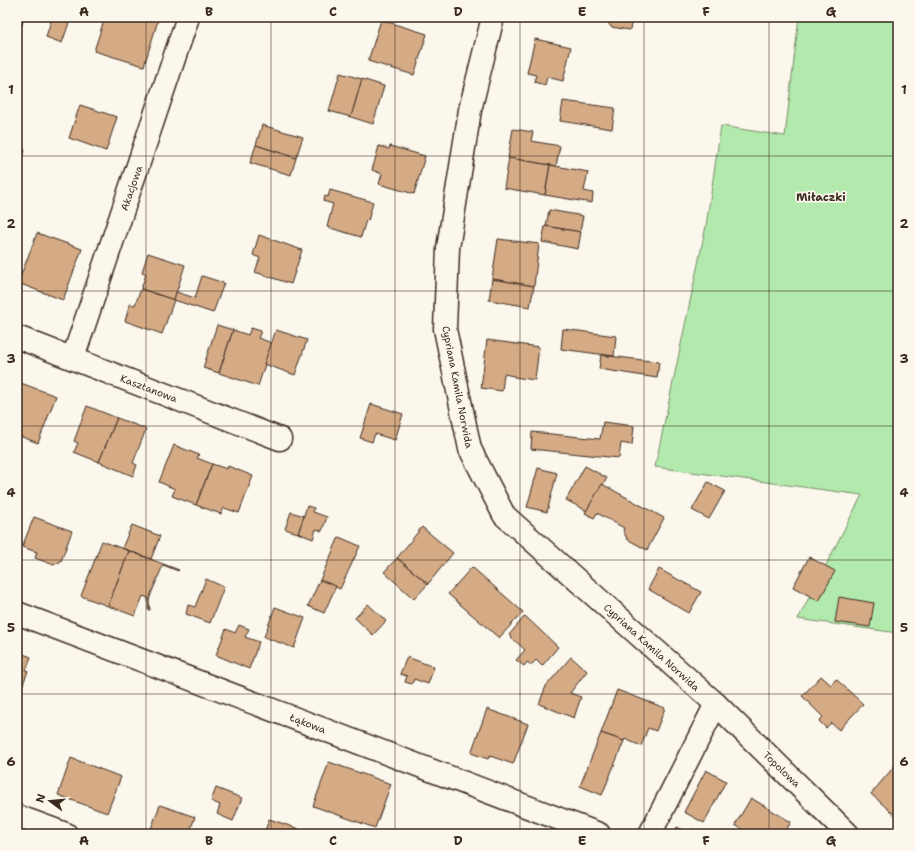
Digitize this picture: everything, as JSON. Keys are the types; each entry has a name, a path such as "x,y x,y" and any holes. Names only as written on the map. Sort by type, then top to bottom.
{"street":[{"name":"Akacjowa","path":"73,358 188,17"},
{"name":"Cypriana Kamila Norwida","path":"493,17 470,110 448,248 445,329 470,449 504,515 716,704"},
{"name":"Kasztanowa","path":"17,337 280,439"},
{"name":"Łąkowa","path":"17,613 599,834"},
{"path":"650,834 716,704"},
{"name":"Topolowa","path":"716,704 848,834"},
{"path":"17,816 66,834"}],"green space":[{"path":"799,17 898,17 898,633 798,619 862,495 655,467 706,226 721,126 785,136"}],"building":[{"path":"17,17 24,17 22,25 17,24"},
{"path":"52,17 71,17 62,43 46,37"},
{"path":"105,17 159,17 144,66 94,51"},
{"path":"607,17 632,17 630,30 611,27 607,21"},
{"path":"381,20 427,34 414,75 368,61"},
{"path":"535,39 571,47 563,81 547,77 545,85 534,82 536,75 527,73"},
{"path":"340,73 362,79 351,117 329,111"},
{"path":"362,79 384,86 373,124 351,117"},
{"path":"563,101 615,108 612,129 560,121"},
{"path":"80,105 117,117 106,151 69,138"},
{"path":"262,125 303,137 296,158 256,145"},
{"path":"513,129 533,132 531,141 560,146 556,166 508,158"},
{"path":"256,145 296,158 291,175 250,163"},
{"path":"379,146 389,149 390,146 425,156 414,194 379,184 382,174 372,170"},
{"path":"17,147 25,150 17,173"},
{"path":"509,158 550,165 545,195 504,188"},
{"path":"550,165 588,172 584,191 593,193 592,203 545,195"},
{"path":"330,190 373,202 368,221 366,220 361,237 327,227 333,204 323,201 325,196 328,197"},
{"path":"549,210 583,216 580,232 546,226"},
{"path":"545,226 581,232 578,249 542,242"},
{"path":"37,233 82,249 63,300 18,283"},
{"path":"259,235 302,250 291,284 255,272 260,258 253,255"},
{"path":"498,239 539,244 534,286 492,279"},
{"path":"148,253 185,265 174,300 141,289 146,274 142,272"},
{"path":"202,276 224,283 213,313 174,300 176,292 195,298"},
{"path":"492,279 534,286 530,307 489,300"},
{"path":"141,289 174,300 162,334 125,321 130,304 135,305"},
{"path":"217,325 233,330 219,373 203,368"},
{"path":"251,328 261,331 258,338 272,343 258,386 219,373 233,330 248,335"},
{"path":"563,329 616,336 614,356 561,349"},
{"path":"276,330 307,340 295,375 264,364"},
{"path":"487,340 539,347 535,380 504,374 502,391 481,388"},
{"path":"601,355 659,362 657,378 599,369"},
{"path":"18,382 56,396 38,443 17,435 19,429 17,429"},
{"path":"371,404 403,414 395,440 375,434 372,442 360,438"},
{"path":"87,406 117,418 99,462 74,452 78,443 74,441"},
{"path":"117,418 146,429 133,463 137,465 133,476 99,462"},
{"path":"603,422 634,426 632,445 621,443 619,458 531,449 532,432 600,439"},
{"path":"174,445 199,455 197,458 212,464 196,505 172,496 175,489 159,482"},
{"path":"212,464 227,469 228,466 253,476 239,513 224,508 221,514 196,505"},
{"path":"585,466 607,478 587,511 566,500"},
{"path":"538,468 557,473 547,512 527,507"},
{"path":"708,482 725,491 709,519 692,510"},
{"path":"602,484 664,518 647,550 627,539 623,530 624,528 597,513 594,518 585,513"},
{"path":"307,506 314,508 313,512 327,517 322,531 316,529 313,539 298,533"},
{"path":"291,512 304,516 298,533 285,529"},
{"path":"34,517 72,531 61,561 54,565 35,558 37,552 22,547"},
{"path":"132,525 160,536 151,559 122,548"},
{"path":"422,527 453,553 428,584 397,558"},
{"path":"339,537 360,546 340,589 320,580"},
{"path":"102,541 129,551 108,606 81,596"},
{"path":"129,551 179,570 178,571 163,565 151,594 149,601 150,610 148,610 148,598 143,596 135,616 108,606"},
{"path":"809,557 835,571 819,601 793,587"},
{"path":"397,558 428,584 414,599 384,572"},
{"path":"472,567 523,612 499,638 448,594"},
{"path":"659,569 701,592 689,613 648,589"},
{"path":"206,579 224,587 210,623 186,614 188,605 195,607"},
{"path":"320,580 336,586 324,613 308,606"},
{"path":"839,597 874,603 870,627 835,622"},
{"path":"368,604 386,621 373,635 355,618"},
{"path":"275,607 305,618 294,648 264,637"},
{"path":"525,616 558,647 542,666 536,660 531,665 527,662 524,666 516,660 525,650 509,635"},
{"path":"239,625 249,629 245,637 259,642 249,669 216,655 226,629 235,633"},
{"path":"17,649 18,652 31,657 26,671 28,671 20,692 17,691"},
{"path":"407,657 434,667 428,684 414,679 412,684 405,682 407,676 400,674"},
{"path":"571,657 587,671 570,693 581,697 574,718 539,704 546,686"},
{"path":"821,676 831,685 836,679 863,704 839,730 831,723 826,728 819,721 823,717 802,696"},
{"path":"617,690 665,708 656,731 648,728 641,746 625,739 624,741 601,733"},
{"path":"487,709 528,724 513,764 490,756 488,759 471,753"},
{"path":"601,733 624,741 602,795 580,786"},
{"path":"71,758 121,777 107,813 58,795"},
{"path":"329,762 391,784 375,828 313,806"},
{"path":"897,763 898,764 898,818 871,794"},
{"path":"706,770 726,781 704,823 684,812"},
{"path":"216,788 242,798 233,821 217,814 220,805 211,801"},
{"path":"751,798 791,822 784,834 750,834 735,825"},
{"path":"160,805 195,817 189,834 149,834"},
{"path":"269,819 299,829 298,834 264,834"},
{"path":"677,827 689,833 692,829 703,834 674,834"}],"district":[{"name":"Miłaczki","path":"821,197"}]}
